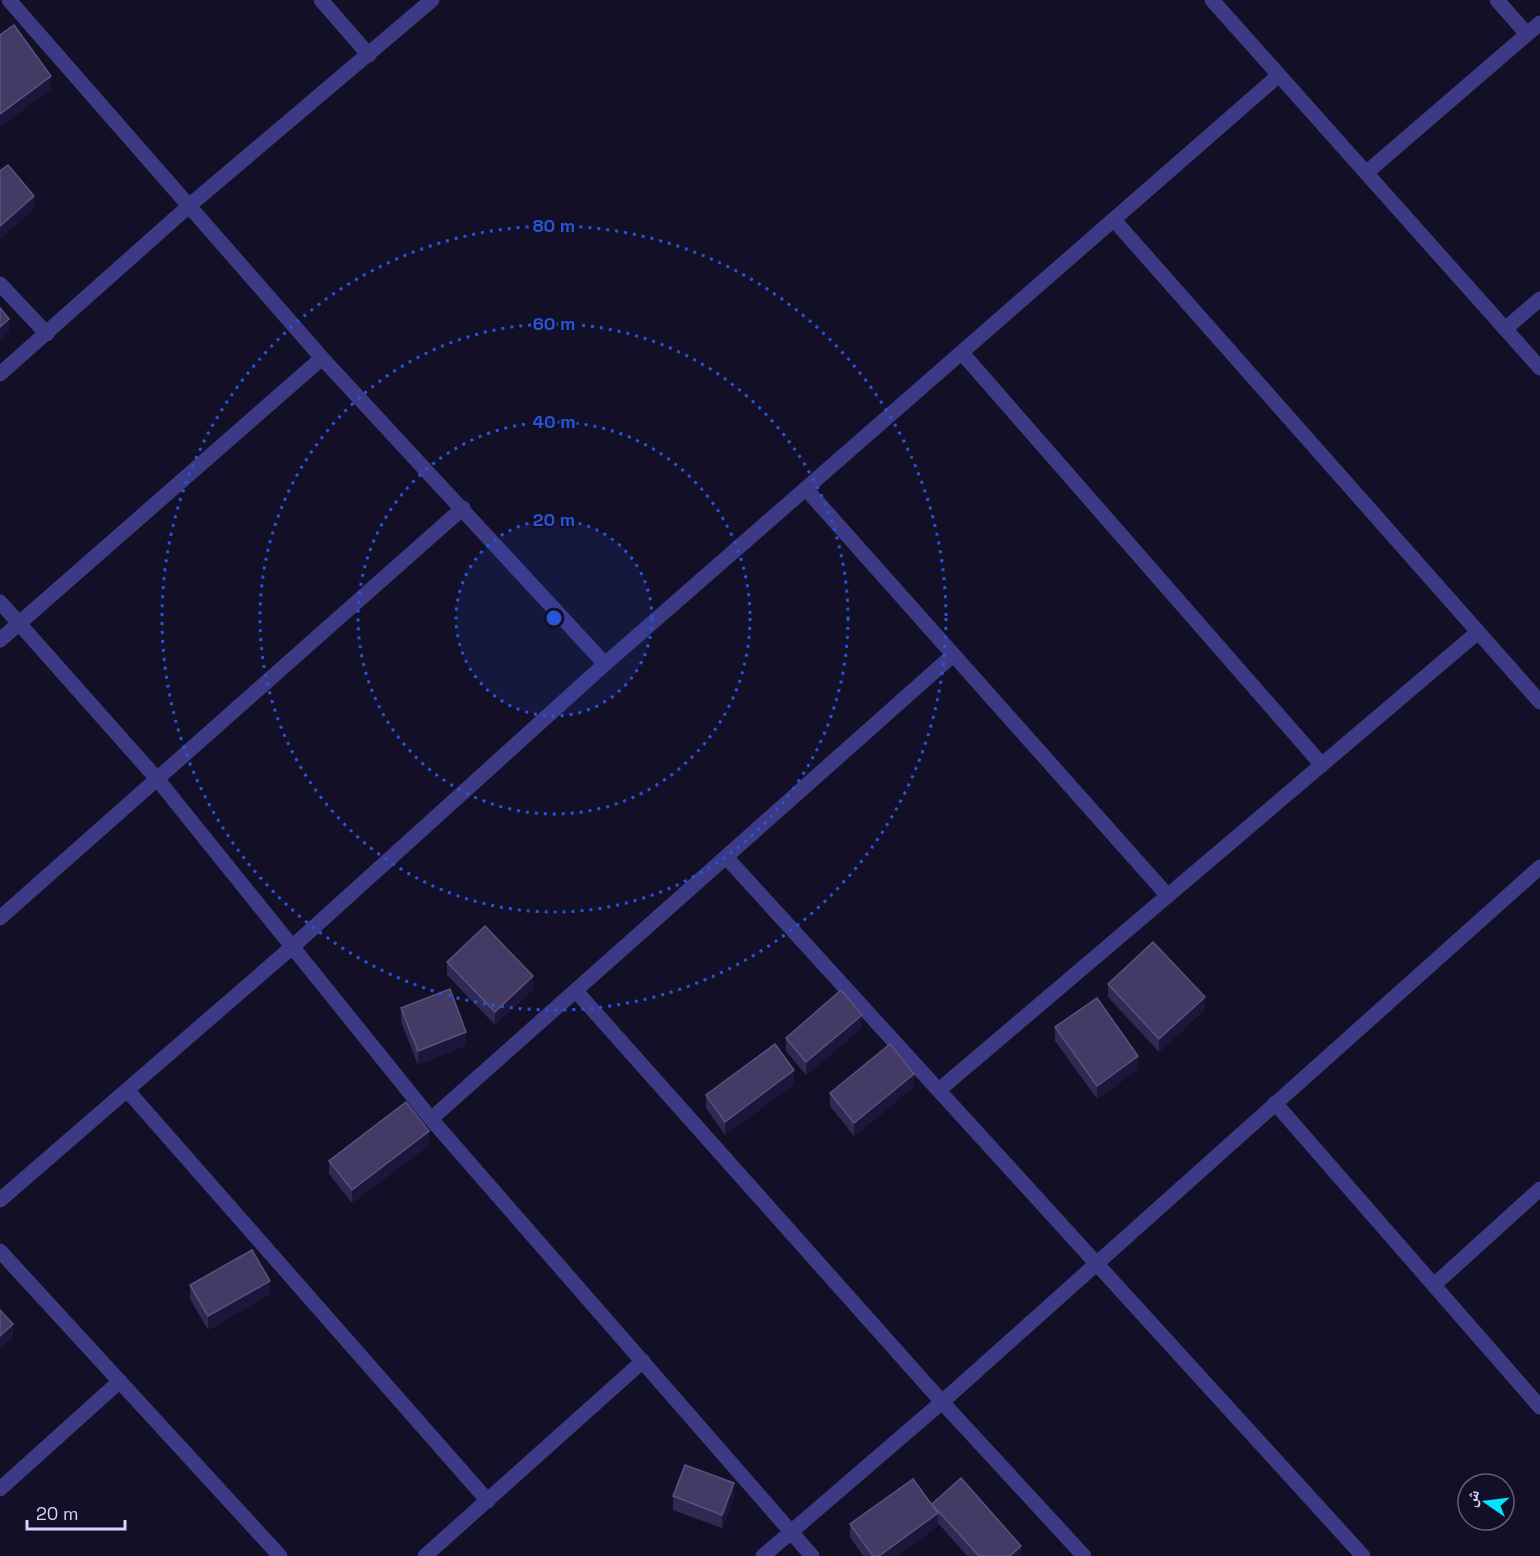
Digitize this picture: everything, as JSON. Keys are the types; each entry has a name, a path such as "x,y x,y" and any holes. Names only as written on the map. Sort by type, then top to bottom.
{"street":[{"path":"9,0 322,358 605,664"},
{"path":"321,0 369,55"},
{"path":"0,375 190,205 432,0"},
{"path":"1212,0 1540,368"},
{"path":"1497,0 1527,34"},
{"path":"1366,173 1540,23"},
{"path":"0,1200 291,948 605,664 1279,75"},
{"path":"1114,220 1540,702"},
{"path":"0,284 47,334"},
{"path":"1505,329 1540,299"},
{"path":"962,353 1322,765"},
{"path":"0,640 322,358"},
{"path":"806,489 1168,896"},
{"path":"0,918 463,508"},
{"path":"0,602 158,780 431,1119 812,1556"},
{"path":"939,1090 1478,632"},
{"path":"431,1119 953,655"},
{"path":"726,857 1363,1556"},
{"path":"763,1556 942,1402 1540,867"},
{"path":"576,991 942,1402 1084,1556"},
{"path":"127,1090 488,1501"},
{"path":"1275,1103 1540,1407"},
{"path":"1434,1284 1540,1189"},
{"path":"0,1251 280,1556"},
{"path":"425,1556 644,1361"},
{"path":"0,1489 120,1381"}],"building":[{"path":"14,25 51,76 0,114 0,35"},
{"path":"8,165 34,196 0,226 0,171"},
{"path":"0,308 9,319 0,327"},
{"path":"485,926 533,976 495,1012 447,962"},
{"path":"1153,942 1205,997 1159,1039 1108,984"},
{"path":"450,989 466,1032 418,1051 401,1008"},
{"path":"841,990 862,1015 806,1062 786,1038"},
{"path":"1097,998 1138,1056 1097,1086 1055,1027"},
{"path":"775,1044 794,1070 725,1122 706,1095"},
{"path":"890,1044 914,1074 854,1123 830,1093"},
{"path":"406,1102 429,1131 352,1190 329,1161"},
{"path":"252,1250 270,1281 208,1316 190,1285"},
{"path":"0,1310 13,1324 0,1336"},
{"path":"685,1465 734,1483 722,1515 673,1496"},
{"path":"961,1478 1021,1546 1010,1556 979,1556 932,1504"},
{"path":"913,1479 938,1513 879,1556 873,1556 850,1524"}]}
